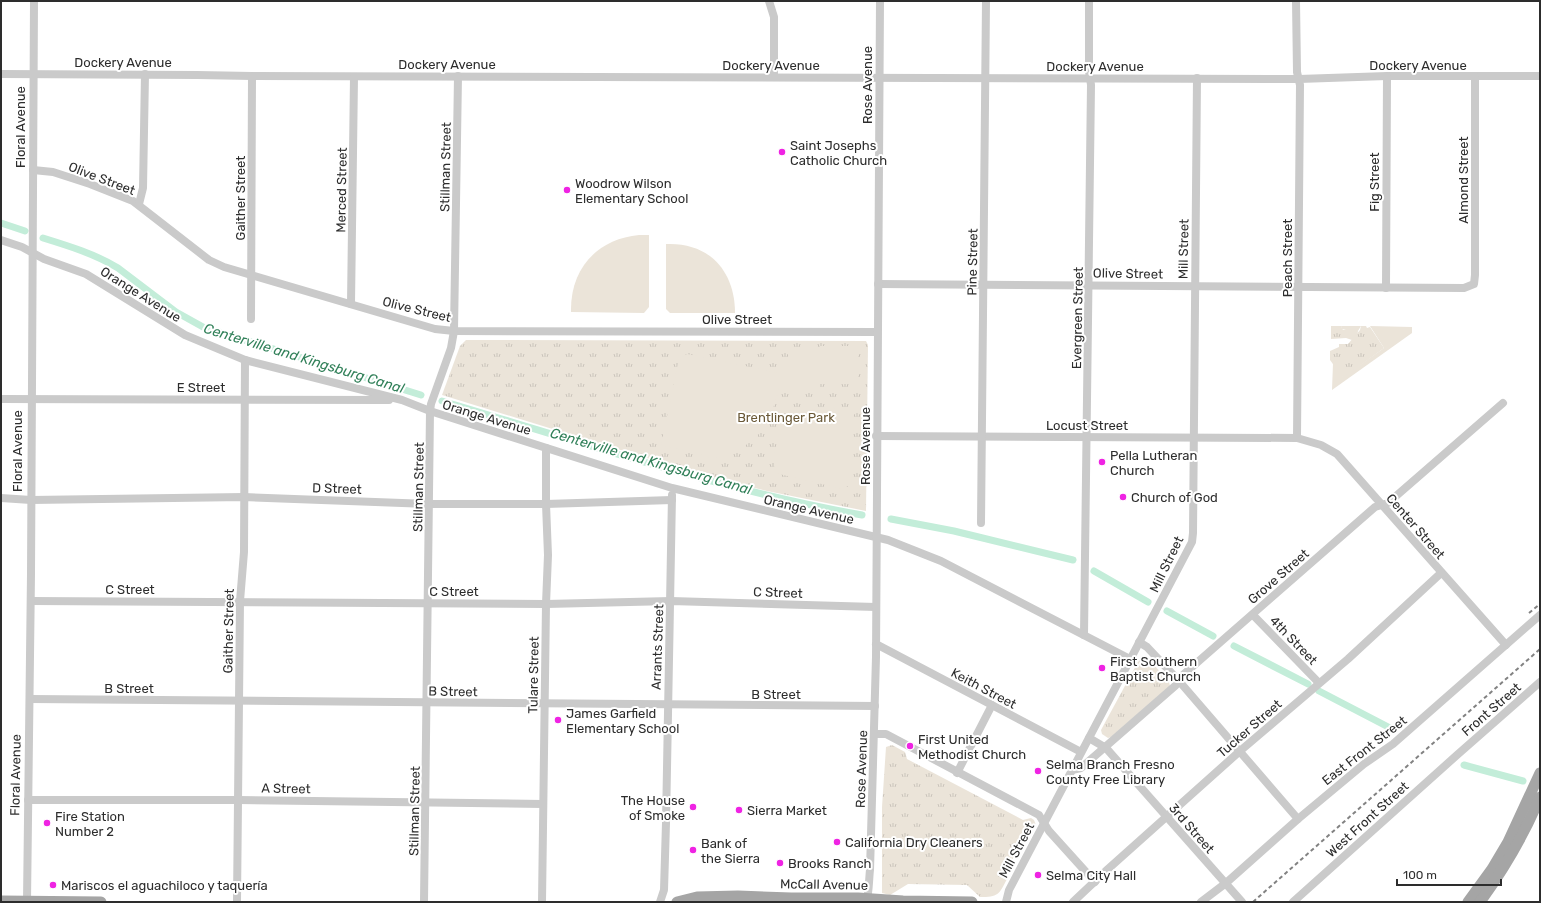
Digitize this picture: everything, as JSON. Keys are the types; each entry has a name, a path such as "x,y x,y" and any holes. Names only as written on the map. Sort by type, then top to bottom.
{"main road":[{"path":"1468,902 1492,869 1508,842 1540,773"},
{"path":"1480,902 1516,848 1540,797"},
{"name":"McCall Avenue","path":"677,902 697,897 738,896 863,898 903,901 972,902"},
{"path":"1,901 101,902"}],"street":[{"name":"Floral Avenue","path":"27,902 31,601 34,1"},
{"path":"769,1 774,17 774,77"},
{"name":"Rose Avenue","path":"863,898 870,870 875,734 880,1"},
{"name":"Pine Street","path":"981,523 986,1"},
{"name":"Evergreen Street","path":"1084,636 1091,85 1089,71 1089,1"},
{"name":"Peach Street","path":"1296,1 1297,72 1300,85 1297,438"},
{"name":"Dockery Avenue","path":"1,74 1299,79 1386,76 1540,76"},
{"path":"139,204 143,188 145,74"},
{"name":"Gaither Street","path":"251,320 252,76"},
{"name":"Merced Street","path":"351,304 354,76"},
{"name":"Stillman Street","path":"424,902 430,412 431,404 451,348 454,331 458,76"},
{"name":"Fig Street","path":"1386,76 1386,288"},
{"name":"Almond Street","path":"1474,284 1475,77"},
{"name":"Mill Street","path":"1006,902 1009,890 1044,822 1192,542 1197,78"},
{"name":"Olive Street","path":"33,170 53,172 90,184 139,204 209,260 224,267 435,329 454,331 877,332"},
{"name":"Orange Avenue","path":"1,240 22,247 44,259 86,274 185,335 245,360 402,400 430,412 672,488 888,540 941,562 1130,659"},
{"name":"Olive Street","path":"878,284 1464,288 1474,284"},
{"name":"Gaither Street","path":"237,902 240,601 244,552 245,360"},
{"name":"E Street","path":"1,399 402,400"},
{"name":"Grove Street","path":"1072,770 1081,768 1106,748 1175,686 1184,674 1375,507 1388,503 1503,403"},
{"name":"Locust Street","path":"876,436 1297,438"},
{"name":"Center Street","path":"1297,438 1322,445 1337,454 1506,645"},
{"name":"Tulare Street","path":"542,902 544,704 548,555 546,448"},
{"name":"Arrants Street","path":"660,902 664,890 671,601 672,488"},
{"name":"D Street","path":"1,498 31,500 244,497 429,504 546,504 672,500"},
{"name":"Tucker Street","path":"1073,902 1240,751 1319,682 1348,659 1441,573"},
{"name":"C Street","path":"31,601 240,601 546,604 671,601 876,607"},
{"name":"4th Street","path":"1253,615 1319,682"},
{"name":"East Front Street","path":"1202,902 1364,764 1393,744 1540,615"},
{"path":"1139,642 1147,647 1179,681 1298,819"},
{"name":"Keith Street","path":"876,644 1081,752"},
{"name":"Front Street","path":"1457,754 1540,682"},
{"name":"B Street","path":"30,699 875,706"},
{"path":"957,773 992,706"},
{"path":"875,734 886,734 957,773 1039,815 1060,844 1095,882"},
{"name":"3rd Street","path":"1089,738 1106,748 1242,902"},
{"name":"West Front Street","path":"1293,902 1457,754"},
{"name":"A Street","path":"28,800 238,800 543,804"}],"green space":[{"path":"649,235 649,307 644,313 571,312 575,282 589,259 599,250 611,243 624,238"},
{"path":"666,244 695,248 707,254 717,262 725,272 730,284 734,298 735,313 670,313 666,309"},
{"path":"1331,326 1341,326 1343,330 1346,330 1346,338 1331,339"},
{"path":"1341,326 1361,326 1357,337 1352,340 1346,338 1346,330 1342,329"},
{"path":"1361,326 1366,326 1367,328 1370,327 1384,348 1343,378 1330,360 1330,351 1339,347 1339,344 1348,344 1360,330"},
{"path":"1370,326 1412,327 1412,333 1332,390 1333,363 1343,377 1384,348"},
{"name":"Brentlinger Park","path":"466,340 866,341 868,345 866,511 767,491 695,473 442,395 460,346"},
{"path":"820,346 858,346 858,384 820,384 820,388 779,388 769,417 759,433 745,446 723,457 711,458 661,445 679,359 687,354 779,373 779,367 788,367 788,349 820,349"},
{"path":"824,407 844,409 854,414 851,484 843,489 775,473 775,449 784,429 791,421 800,415 811,410"},
{"path":"1148,658 1169,682 1170,686 1108,738 1102,734 1101,730 1139,660"},
{"path":"892,745 905,752 907,759 1023,820 1031,818 1034,820 1036,825 1028,829 1006,872 1007,879 1000,892 994,896 980,897 967,885 908,884 890,895 882,893 882,807 886,747"}],"waterway":[{"name":"Centerville and Kingsburg Canal","path":"1,223 25,231"},
{"name":"Centerville and Kingsburg Canal","path":"43,238 82,251 118,268 176,312 203,327 421,395"},
{"name":"Centerville and Kingsburg Canal","path":"442,401 703,479 809,505 862,515"},
{"name":"Centerville and Kingsburg Canal","path":"891,519 954,531 1073,560"},
{"name":"Centerville and Kingsburg Canal","path":"1094,571 1148,602"},
{"name":"Centerville and Kingsburg Canal","path":"1167,611 1213,636"},
{"name":"Centerville and Kingsburg Canal","path":"1234,646 1308,684"},
{"name":"Centerville and Kingsburg Canal","path":"1319,691 1394,730"},
{"name":"Centerville and Kingsburg Canal","path":"1464,765 1523,781"}],"railway":[{"path":"1529,613 1540,604"},
{"path":"1253,902 1540,649"}],"place":[{"name":"Saint Josephs Catholic Church","path":"782,152"},
{"name":"Woodrow Wilson Elementary School","path":"567,190"},
{"name":"Pella Lutheran Church","path":"1102,462"},
{"name":"Church of God","path":"1123,497"},
{"name":"First Southern Baptist Church","path":"1102,668"},
{"name":"James Garfield Elementary School","path":"558,720"},
{"name":"First United Methodist Church","path":"910,746"},
{"name":"Selma Branch Fresno County Free Library","path":"1038,771"},
{"name":"The House of Smoke","path":"693,807"},
{"name":"Sierra Market","path":"739,810"},
{"name":"Fire Station Number 2","path":"47,823"},
{"name":"California Dry Cleaners","path":"837,842"},
{"name":"Bank of the Sierra","path":"693,850"},
{"name":"Brooks Ranch","path":"780,863"},
{"name":"Selma City Hall","path":"1038,875"},
{"name":"Mariscos el aguachiloco y taquería","path":"53,885"}]}
